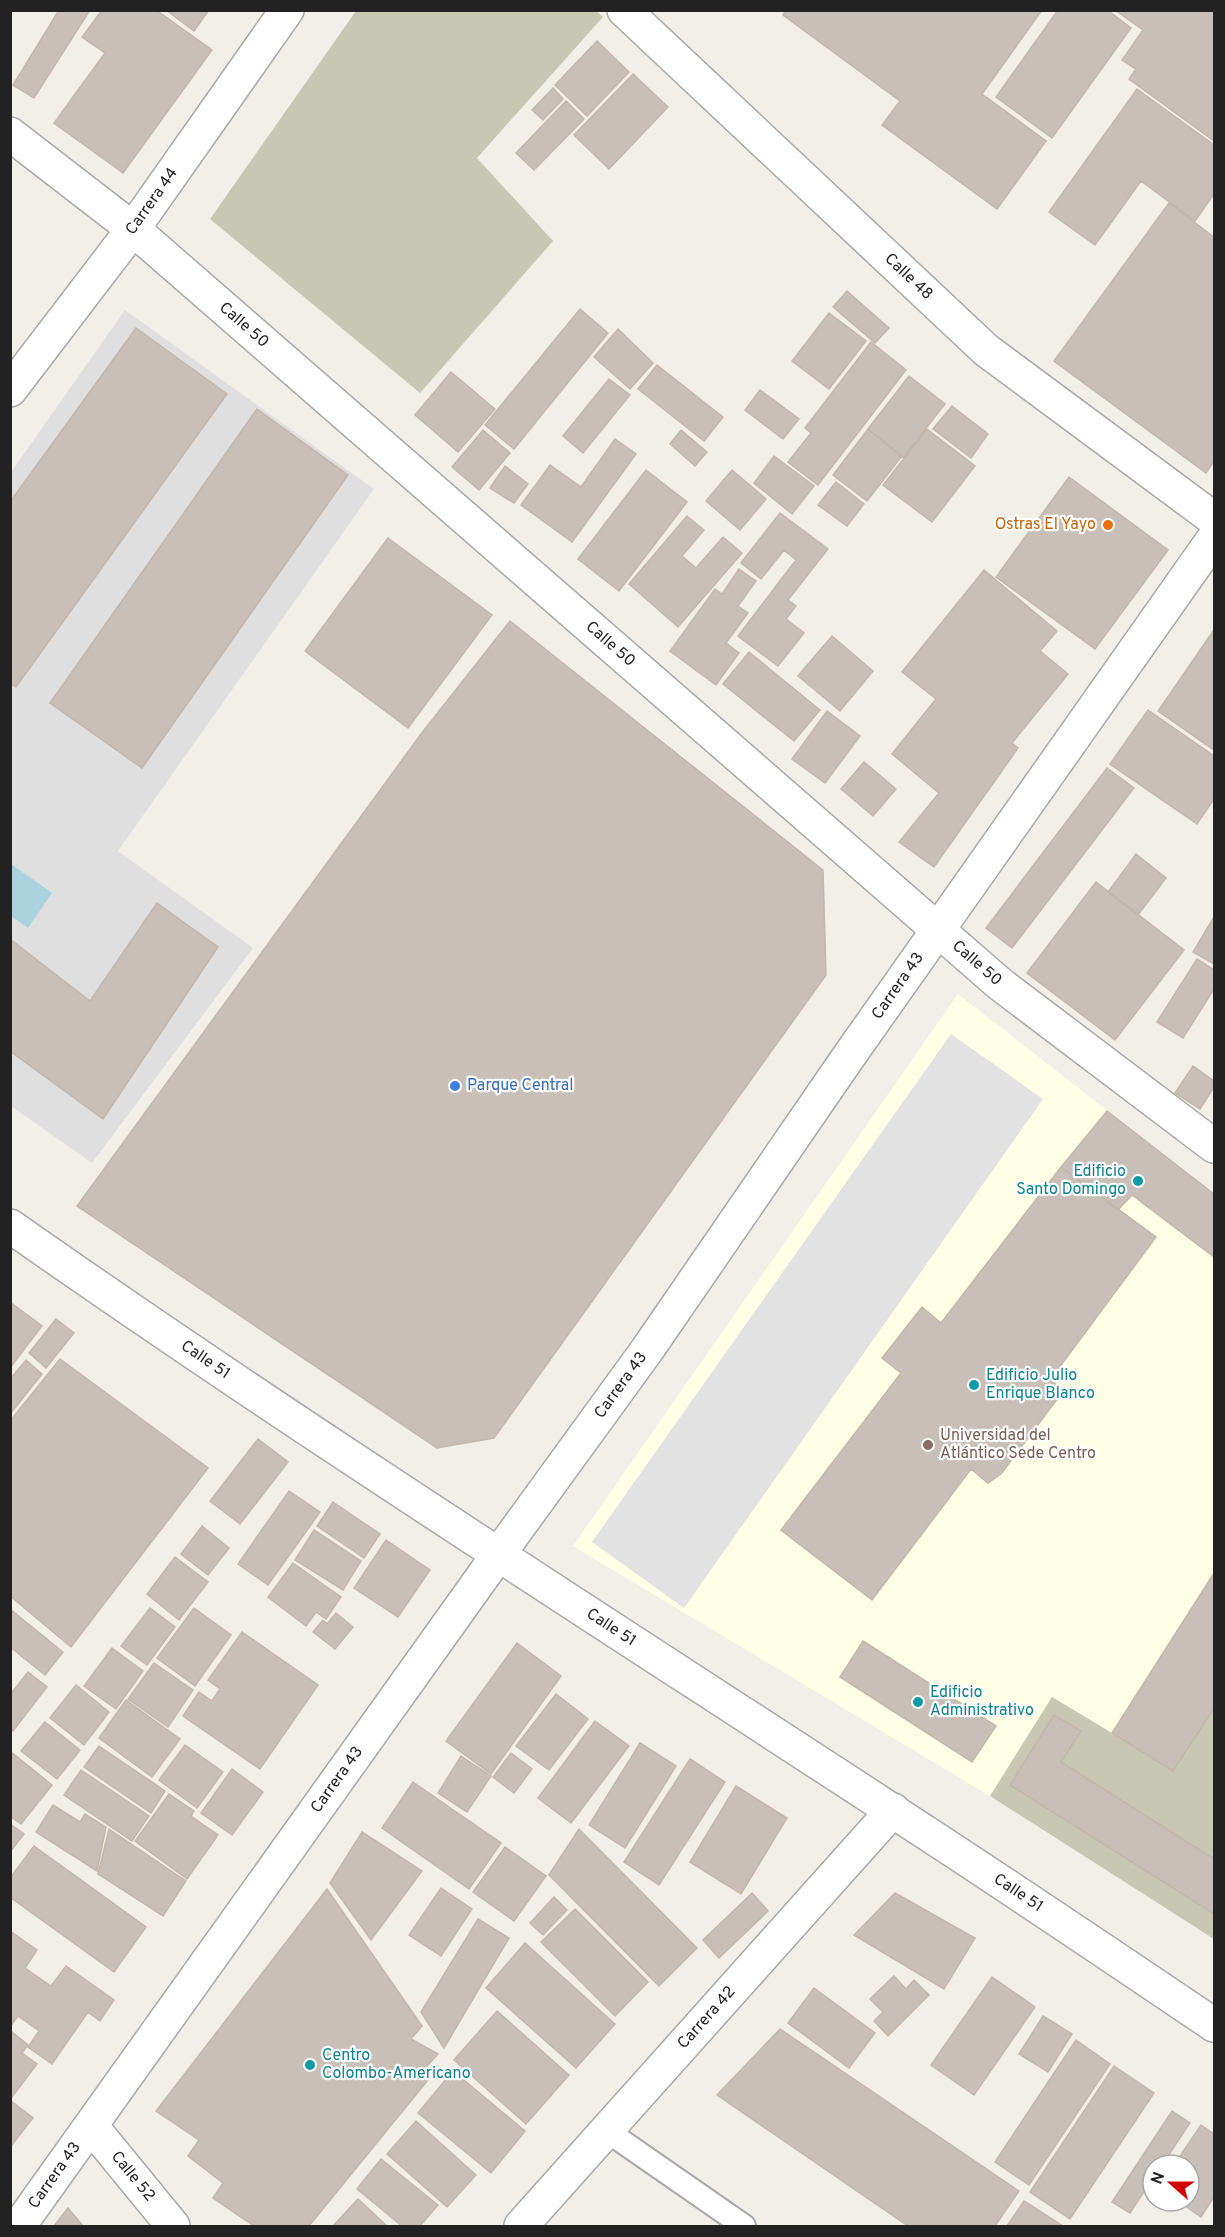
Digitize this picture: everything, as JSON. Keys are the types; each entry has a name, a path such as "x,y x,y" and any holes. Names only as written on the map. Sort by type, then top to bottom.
{"street":[{"name":"Carrera 44","path":"10,390 133,229 286,10"},
{"name":"Calle 48","path":"624,10 986,350 1215,519"},
{"name":"Calle 50","path":"10,134 133,229 1000,984 1215,1146"},
{"name":"Carrera 43","path":"19,2226 647,1350 847,1059 1215,538"},
{"name":"Calle 51","path":"10,1226 169,1338 498,1555 893,1810 1215,2025"},
{"name":"Carrera 42","path":"521,2226 893,1810"},
{"name":"Calle 52","path":"92,2127 173,2226"}],"lane":[{"path":"607,2131 744,2226"}],"shaded area":[{"path":"595,10 603,17 477,158 553,241 420,393 210,219 356,11"},
{"path":"125,310 374,489 118,851 253,948 92,1163 11,1106 11,472"},
{"name":"Universidad del Atlántico Sede Centro","path":"958,994 1214,1194 1214,1573 1112,1733 1052,1697 990,1796 573,1546"},
{"path":"951,1034 1043,1099 684,1608 592,1542"},
{"path":"1214,1573 1214,1939 990,1796 1052,1697 1112,1733"}],"water":[{"path":"11,864 52,893 28,928 11,916"}],"building":[{"path":"59,10 90,10 34,98 13,85"},
{"path":"102,10 156,10 212,50 123,173 54,123 105,53 82,37"},
{"path":"166,10 209,10 194,31"},
{"path":"786,10 1042,10 982,94 1046,141 997,209 882,125 900,101 783,15"},
{"path":"1058,10 1107,10 1131,28 1052,138 996,97"},
{"path":"1115,10 1212,10 1214,13 1214,141 1129,79 1136,69 1122,60 1143,30"},
{"path":"597,41 629,72 587,116 555,85"},
{"path":"633,74 668,107 609,169 574,135"},
{"path":"553,88 563,99 543,120 532,110"},
{"path":"1137,89 1214,145 1214,194 1195,221 1141,181 1095,245 1049,212"},
{"path":"566,101 584,119 534,170 516,153"},
{"path":"1169,203 1214,237 1214,461 1206,473 1054,361"},
{"path":"847,291 889,328 875,343 833,307"},
{"path":"580,309 608,333 514,449 485,425"},
{"path":"829,313 866,341 829,389 792,361"},
{"path":"136,328 227,394 16,687 10,683 10,502"},
{"path":"618,329 653,363 630,389 594,357"},
{"path":"871,342 906,370 818,485 788,462 811,433 805,428"},
{"path":"657,365 723,417 704,441 638,389"},
{"path":"451,372 495,409 458,452 415,415"},
{"path":"909,376 945,404 903,458 868,429"},
{"path":"609,379 630,395 583,453 563,436"},
{"path":"760,390 799,419 783,439 745,410"},
{"path":"952,406 988,434 971,458 933,429"},
{"path":"257,409 348,475 142,768 50,703"},
{"path":"868,429 902,456 867,501 833,475"},
{"path":"927,429 975,466 932,522 883,485"},
{"path":"483,430 510,453 479,490 452,467"},
{"path":"681,430 707,452 695,466 670,444"},
{"path":"615,439 636,454 572,542 521,505 550,465 581,487"},
{"path":"774,456 814,486 792,514 754,483"},
{"path":"505,466 528,484 514,503 490,488"},
{"path":"646,470 687,502 619,591 578,559"},
{"path":"732,470 766,499 740,530 706,501"},
{"path":"1069,477 1168,550 1095,649 996,577"},
{"path":"836,482 864,504 847,526 818,505"},
{"path":"780,513 828,549 788,600 796,606 786,619 804,633 778,666 738,636 796,560 784,550 761,579 741,563"},
{"path":"687,516 704,530 682,556 696,568 723,537 742,553 678,627 629,584"},
{"path":"388,538 492,615 408,728 305,651"},
{"path":"739,569 756,581 738,606 748,613 726,643 739,653 716,685 670,651 715,589 722,594"},
{"path":"984,570 1057,631 1040,651 1068,674 1012,743 1018,748 934,867 899,842 939,793 892,754 936,699 902,672"},
{"name":"Parque Central","path":"510,621 823,870 826,975 494,1438 437,1448 77,1206 421,734"},
{"path":"1214,630 1214,750 1158,711"},
{"path":"832,636 873,671 840,711 798,676"},
{"path":"749,652 820,710 794,741 723,684"},
{"path":"1148,710 1214,756 1214,799 1197,824 1110,764"},
{"path":"827,711 860,736 825,783 792,759"},
{"path":"864,762 896,789 873,816 841,789"},
{"path":"1107,768 1134,788 1012,948 986,928"},
{"path":"1136,854 1166,878 1138,915 1108,892"},
{"path":"1096,882 1184,950 1115,1040 1027,973"},
{"path":"157,903 218,947 103,1119 10,1051 10,939 90,1001"},
{"path":"1214,917 1214,964 1193,952"},
{"path":"1197,959 1214,970 1214,989 1183,1038 1157,1022"},
{"path":"1193,1066 1214,1081 1214,1087 1200,1109 1175,1093"},
{"name":"Edificio Santo Domingo","path":"1107,1111 1214,1194 1214,1257 1132,1195 1118,1210 1061,1167"},
{"name":"Edificio Julio Enrique Blanco","path":"1061,1167 1156,1237 1050,1380 1064,1390 1001,1474 988,1483 971,1469 872,1600 781,1530 901,1373 882,1358 922,1307 941,1323"},
{"path":"10,1302 42,1326 10,1368"},
{"path":"56,1319 74,1333 46,1368 29,1353"},
{"path":"60,1359 208,1468 71,1647 10,1596 10,1421"},
{"path":"26,1360 42,1374 11,1413 10,1379"},
{"path":"258,1439 288,1462 240,1524 210,1501"},
{"path":"289,1491 320,1512 268,1585 238,1564"},
{"path":"333,1502 380,1534 364,1558 317,1526"},
{"path":"202,1526 229,1548 208,1575 181,1554"},
{"path":"314,1530 361,1561 343,1590 295,1560"},
{"path":"386,1540 430,1570 398,1617 354,1588"},
{"path":"175,1557 208,1582 179,1620 147,1594"},
{"path":"293,1563 341,1597 326,1619 316,1612 306,1626 268,1597"},
{"path":"1214,1573 1214,1708 1173,1771 1112,1733"},
{"path":"150,1608 175,1627 147,1665 121,1646"},
{"path":"194,1608 231,1635 195,1686 157,1658"},
{"path":"10,1609 63,1652 45,1675 10,1647"},
{"path":"336,1613 353,1627 335,1649 313,1632 323,1620 327,1624"},
{"path":"242,1632 318,1685 260,1769 183,1716 199,1692 212,1701 220,1689 208,1680"},
{"name":"Edificio Administrativo","path":"863,1641 996,1726 972,1762 840,1677"},
{"path":"517,1643 561,1676 491,1774 446,1741"},
{"path":"112,1648 143,1671 116,1709 84,1686"},
{"path":"154,1663 193,1690 168,1727 128,1699"},
{"path":"28,1672 47,1687 13,1731 10,1729 10,1695"},
{"path":"76,1685 109,1712 84,1745 50,1718"},
{"path":"556,1694 588,1719 549,1770 516,1746"},
{"path":"126,1700 180,1739 152,1777 99,1738"},
{"path":"1054,1715 1081,1731 1061,1762 1214,1859 1214,1914 1010,1785"},
{"path":"595,1721 629,1746 571,1823 538,1798"},
{"path":"45,1722 80,1750 57,1779 21,1751"},
{"path":"640,1743 676,1766 625,1848 589,1825"},
{"path":"185,1745 223,1772 197,1808 159,1780"},
{"path":"99,1746 165,1791 151,1813 84,1767"},
{"path":"10,1751 52,1785 21,1824 10,1816"},
{"path":"511,1753 532,1769 514,1793 493,1777"},
{"path":"461,1756 491,1776 467,1812 438,1793"},
{"path":"690,1759 725,1782 659,1885 624,1862"},
{"path":"232,1769 263,1792 232,1835 201,1813"},
{"path":"81,1770 149,1816 132,1841 64,1795"},
{"path":"413,1782 501,1843 469,1889 382,1828"},
{"path":"736,1786 787,1818 741,1894 690,1862"},
{"path":"169,1794 194,1811 191,1816 218,1835 187,1879 135,1841"},
{"path":"53,1805 80,1822 85,1814 106,1827 97,1871 36,1832"},
{"path":"10,1824 24,1834 10,1852"},
{"path":"109,1829 186,1881 163,1916 98,1874"},
{"path":"579,1829 697,1948 659,1986 549,1875"},
{"path":"362,1832 422,1871 371,1940 330,1883"},
{"path":"34,1846 146,1927 114,1972 10,1897 10,1878"},
{"path":"505,1847 546,1876 514,1921 473,1892"},
{"path":"441,1888 472,1909 441,1956 409,1935"},
{"name":"Centro Colombo-Americano","path":"327,1889 422,2026 411,2039 438,2054 419,2075 428,2080 309,2226 254,2226 213,2198 223,2183 188,2156 199,2140 156,2111"},
{"path":"752,1893 768,1911 719,1958 703,1940"},
{"path":"895,1893 975,1938 944,1989 854,1935"},
{"path":"554,1897 567,1910 543,1935 530,1923"},
{"path":"575,1909 648,1982 615,2016 541,1942"},
{"path":"478,1919 509,1938 444,2048 421,2012"},
{"path":"10,1931 37,1950 25,1968 51,1986 66,1966 114,2000 100,2021 88,2012 52,2064 28,2047 39,2031 18,2016 10,2027"},
{"path":"525,1943 615,2024 576,2068 486,1988"},
{"path":"894,1976 906,1989 914,1980 929,1995 888,2036 874,2021 883,2012 870,1999"},
{"path":"992,1977 1035,2007 974,2095 931,2065"},
{"path":"814,1988 875,2033 849,2068 788,2023"},
{"path":"497,2011 569,2075 526,2124 454,2060"},
{"path":"1043,2016 1072,2034 1048,2072 1019,2054"},
{"path":"780,2029 1019,2191 995,2226 908,2226 717,2095"},
{"path":"12,2032 28,2045 22,2053 37,2064 12,2097 10,2096"},
{"path":"1076,2040 1110,2064 1029,2185 995,2162"},
{"path":"1114,2066 1154,2093 1070,2219 1030,2192"},
{"path":"453,2071 525,2131 491,2173 418,2113"},
{"path":"10,2100 33,2118 11,2146 10,2146"},
{"path":"1172,2111 1190,2123 1170,2153 1144,2153"},
{"path":"416,2121 476,2175 447,2207 387,2154"},
{"path":"1201,2125 1214,2134 1214,2197 1201,2217 1195,2213 1201,2213 1201,2153 1182,2153"},
{"path":"1141,2158 1141,2196 1130,2213 1112,2202"},
{"path":"381,2159 438,2205 420,2226 402,2226 357,2189"},
{"path":"358,2199 387,2226 333,2226"},
{"path":"1024,2201 1063,2226 1007,2226"},
{"path":"68,2208 83,2226 54,2226"}],"place":[{"name":"Ostras El Yayo","path":"1108,525"},
{"name":"Parque Central","path":"455,1086"},
{"name":"Edificio Santo Domingo","path":"1138,1181"},
{"name":"Edificio Julio Enrique Blanco","path":"974,1385"},
{"name":"Universidad del Atlántico Sede Centro","path":"928,1445"},
{"name":"Edificio Administrativo","path":"918,1702"},
{"name":"Centro Colombo-Americano","path":"310,2065"}]}
